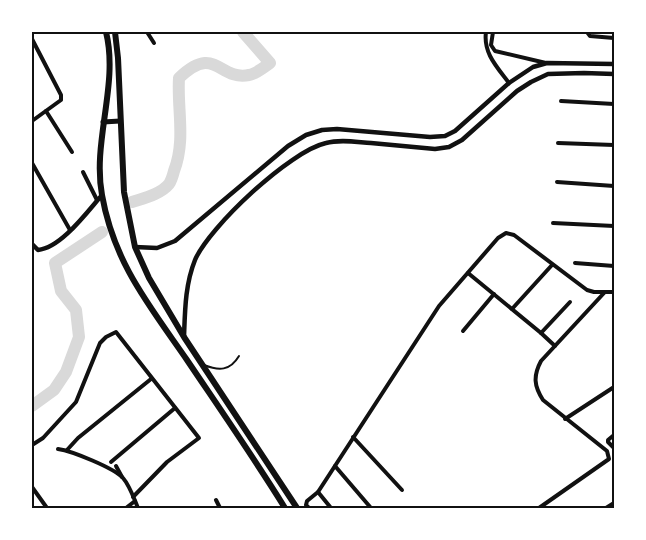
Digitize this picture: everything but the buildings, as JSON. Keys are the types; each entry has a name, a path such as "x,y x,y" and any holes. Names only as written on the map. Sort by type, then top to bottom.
{"main road":[{"path":"106,32 108,77 99,160 99,197 113,239 129,276 259,466 285,508"},
{"path":"115,32 124,192 135,247 149,278 184,337 297,508"},
{"path":"104,122 120,121"}],"street":[{"path":"147,32 154,43"},
{"path":"486,32 487,52 509,82"},
{"path":"493,32 491,45 495,51 547,63 615,64"},
{"path":"587,32 590,36 615,38"},
{"path":"32,39 62,100 32,121"},
{"path":"135,247 157,248 175,241 261,167 306,135 322,130 337,129 430,137 444,136 455,130 509,82 533,67 547,63"},
{"path":"580,73 581,63"},
{"path":"184,337 185,300 189,278 196,258 206,242 252,193 297,156 313,146 341,141 449,147 462,140 517,91 548,74 615,74"},
{"path":"561,101 615,104"},
{"path":"46,111 72,152"},
{"path":"558,143 615,145"},
{"path":"32,163 70,230"},
{"path":"32,244 38,250 54,245 99,197 83,172"},
{"path":"557,182 615,186"},
{"path":"553,223 615,226"},
{"path":"309,508 306,503 318,492 439,306 498,238 506,234 514,236 587,290 615,292"},
{"path":"575,263 615,266"},
{"path":"512,309 552,265"},
{"path":"468,273 555,346"},
{"path":"539,508 609,459 607,451 543,400 535,381 541,361 604,292"},
{"path":"463,331 494,294"},
{"path":"541,333 570,302"},
{"path":"32,445 43,438 76,402 100,343 116,332 199,438 167,462 126,508"},
{"path":"67,450 78,438 151,379"},
{"path":"565,418 615,387"},
{"path":"111,462 175,408"},
{"path":"615,435 608,440 615,448"},
{"path":"353,437 402,490"},
{"path":"58,450 67,450 123,478"},
{"path":"116,466 138,508"},
{"path":"335,466 371,508"},
{"path":"32,487 46,508"},
{"path":"318,492 331,508"},
{"path":"216,500 219,508"},
{"path":"606,508 614,505"}],"lane":[{"path":"202,364 211,368 224,369 235,363 239,356"}],"waterway":[{"path":"132,202 162,190 172,178 180,148 179,78 191,68 201,64 209,63 239,75 252,74 270,63 243,32"},
{"path":"32,406 54,390 66,372 79,337 76,310 61,291 55,263 102,232"}]}
